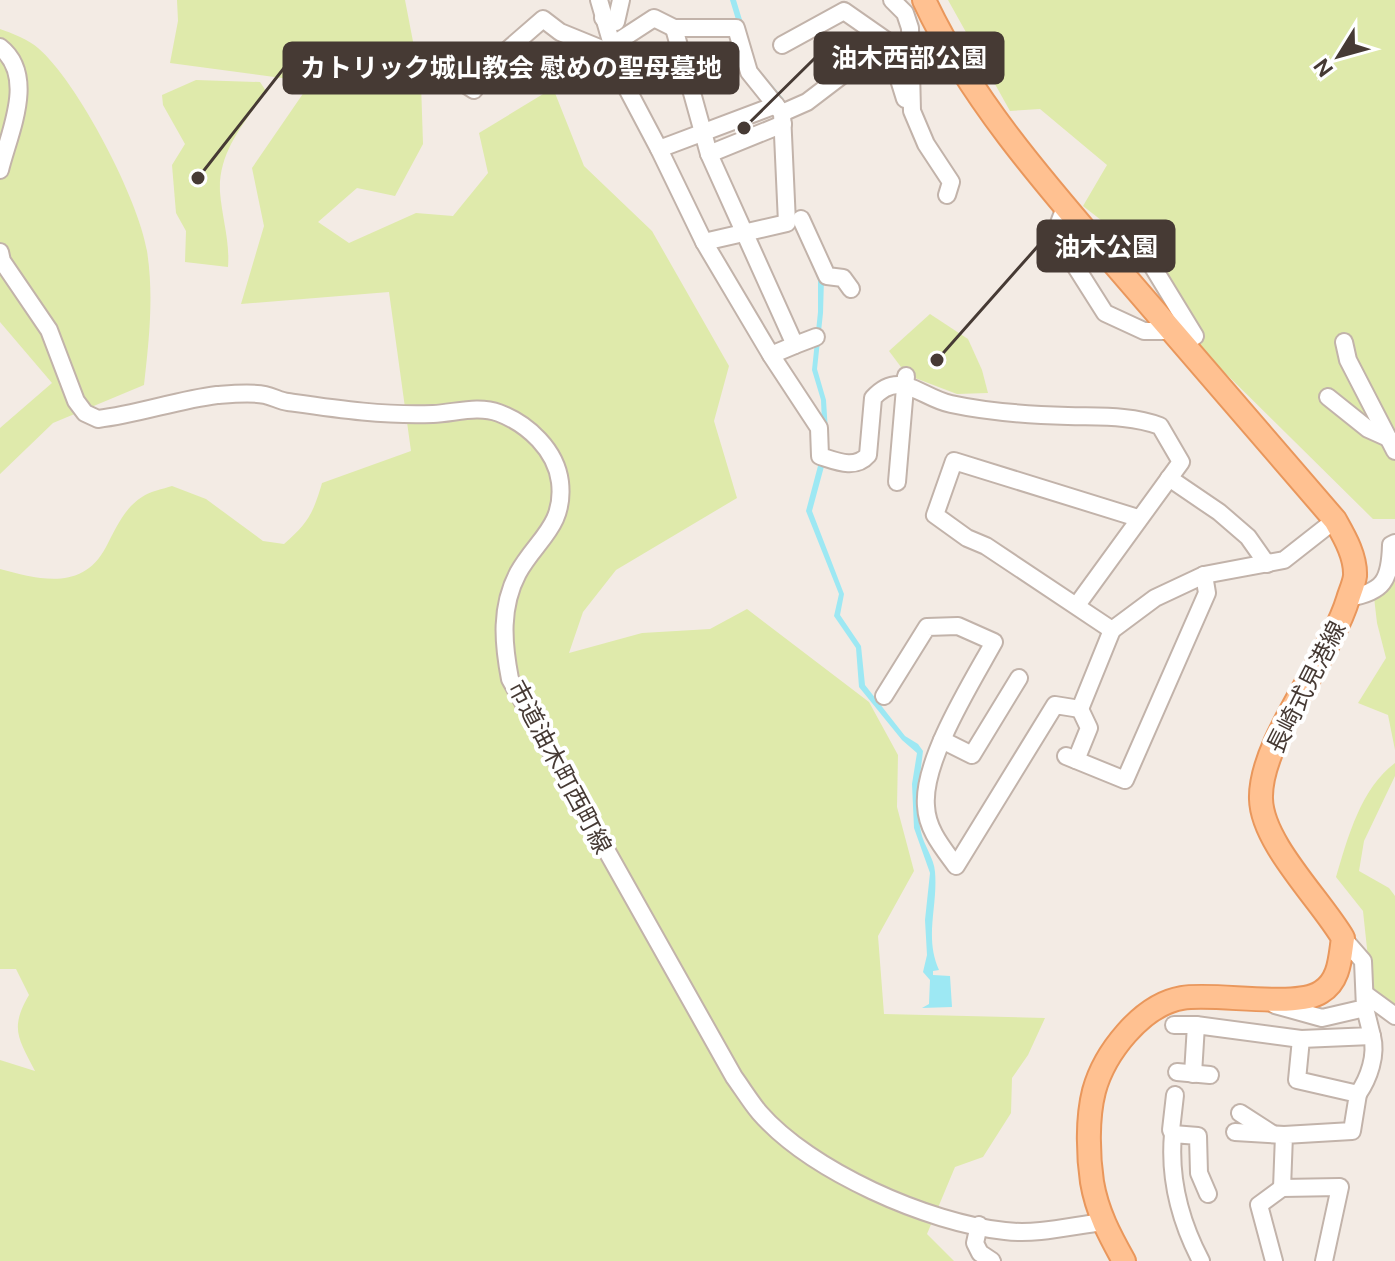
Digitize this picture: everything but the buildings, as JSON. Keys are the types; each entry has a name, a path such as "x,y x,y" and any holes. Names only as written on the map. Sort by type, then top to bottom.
{"main road":[{"name":"長崎式見港線","path":"924,0 938,30 978,94 1065,207 1335,520 1350,547 1355,575 1341,623 1275,745 1265,771 1260,799 1269,835 1343,938"},
{"path":"1124,1261 1103,1222 1092,1181 1090,1123 1094,1090 1121,1037 1147,1013 1181,998 1298,998 1321,993 1338,972 1343,938"}],"street":[{"path":"599,0 622,79 704,242 771,355 819,428 820,456 843,463 858,463 868,455 873,398 886,387 906,380 948,404 1043,415 1146,421 1160,426 1181,462 1077,605"},
{"path":"603,18 616,22 621,0"},
{"path":"892,0 905,13 910,28 912,111"},
{"path":"782,45 844,11 887,41 902,91 926,144 951,182 947,195"},
{"path":"613,50 654,18 674,28 736,28 749,72 781,114 800,217 827,276 843,278 851,289"},
{"path":"432,74 452,76 474,90 481,73 543,19 560,32 613,50"},
{"path":"674,28 709,154 795,345"},
{"path":"709,154 807,102 887,41"},
{"path":"0,47 7,52 18,74 18,99 0,170"},
{"path":"659,149 689,136 781,114"},
{"path":"1065,207 1055,234 1105,313 1144,331 1177,338 1195,336 1134,236"},
{"path":"704,242 800,217"},
{"name":"市道油木町西町線","path":"0,252 2,261 49,330 76,401 85,413 98,419 185,400 263,394 279,401 362,412 406,415 474,409 497,412 536,435 553,458 560,481 560,510 550,531 518,573 506,605 503,642 510,679 726,1063 760,1113 823,1164 861,1186 910,1206 1006,1231 1056,1229 1103,1222"},
{"path":"771,355 816,337"},
{"path":"1344,342 1348,360 1392,445"},
{"path":"897,482 906,380"},
{"path":"1328,397 1392,445"},
{"path":"1112,630 935,515 954,461 1138,518"},
{"path":"1169,478 1219,512 1248,537 1267,564"},
{"path":"1204,575 1207,593 1125,780 1071,758 1089,728 1080,709 1112,630 1155,598 1204,575 1284,560 1335,520"},
{"path":"1348,598 1369,594 1381,586 1391,569 1391,545 1395,543"},
{"path":"884,696 927,627 958,626 994,642 942,740 925,806 933,835 956,866 1055,705 1080,709"},
{"path":"942,740 972,755 1019,678"},
{"path":"1235,1132 1352,1131 1358,1094 1365,1084 1375,1049 1365,1001 1363,961 1343,938"},
{"path":"1253,999 1322,1018 1365,1001 1395,1016"},
{"path":"1174,1025 1196,1025 1301,1039 1372,1036"},
{"path":"1196,1025 1185,1073 1210,1075"},
{"path":"1301,1039 1297,1080 1358,1094"},
{"path":"1175,1095 1171,1156 1181,1213 1188,1237 1201,1261"},
{"path":"1240,1113 1278,1134"},
{"path":"1173,1134 1198,1136 1199,1173 1208,1194"},
{"path":"1278,1134 1282,1188"},
{"path":"1274,1261 1259,1205 1282,1188 1340,1187 1323,1261"},
{"path":"979,1225 975,1243 980,1253 992,1261"}],"green space":[{"path":"177,0 405,0 421,83 423,144 395,196 357,188 318,222 349,243 416,213 453,216 488,173 479,133 553,88 584,166 652,231 729,366 714,421 737,498 616,570 583,612 569,653 642,633 710,629 747,609 869,702 898,755 897,807 914,871 878,936 884,1014 1045,1018 1028,1055 1012,1078 1011,1113 983,1157 955,1167 927,1234 954,1261 0,1261 0,1060 35,1071 18,1034 19,1017 29,995 16,969 0,969 0,569 59,579 85,571 106,547 130,507 145,495 172,486 206,499 263,541 284,544 309,517 322,483 411,451 389,292 241,304 264,226 252,168 311,82 170,63 178,21"},
{"path":"948,0 1395,0 1395,519 1373,519 1202,350 1138,249 1083,206 1107,165 1040,109 1010,111"},
{"path":"0,29 34,45 54,64 104,143 120,173 142,229 149,268 150,302 144,385 53,423 0,474 0,428 52,383 0,322"},
{"path":"196,80 260,82 266,91 234,138 223,163 220,192 228,267 185,262 186,231 176,213 172,165 185,144 163,105 162,95"},
{"path":"930,314 968,339 988,393 957,394 907,375 889,351"},
{"path":"1395,561 1395,750 1388,715 1358,703 1386,658 1377,623 1372,580"},
{"path":"1395,763 1395,776 1364,841 1359,871 1389,888 1395,896 1395,1006 1371,986 1363,911 1336,877 1357,814 1373,786"}],"water":[{"path":"730,0 736,0 756,66 783,98 791,117 795,208 824,279 817,369 826,400 829,448 812,511 844,594 840,615 861,646 865,685 905,736 923,751 918,811 921,832 935,872 932,946 939,970 933,971 933,975 950,976 952,1007 922,1008 929,1004 930,980 923,972 927,955 925,920 930,873 914,828 912,784 917,753 902,740 859,687 856,648 834,616 839,594 806,511 823,447 821,400 812,370 818,280 790,209 786,118 751,69"}],"place":[{"name":"油木西部公園","path":"744,128"},
{"name":"カトリック城山教会 慰めの聖母墓地","path":"198,178"},
{"name":"油木公園","path":"937,360"}]}
